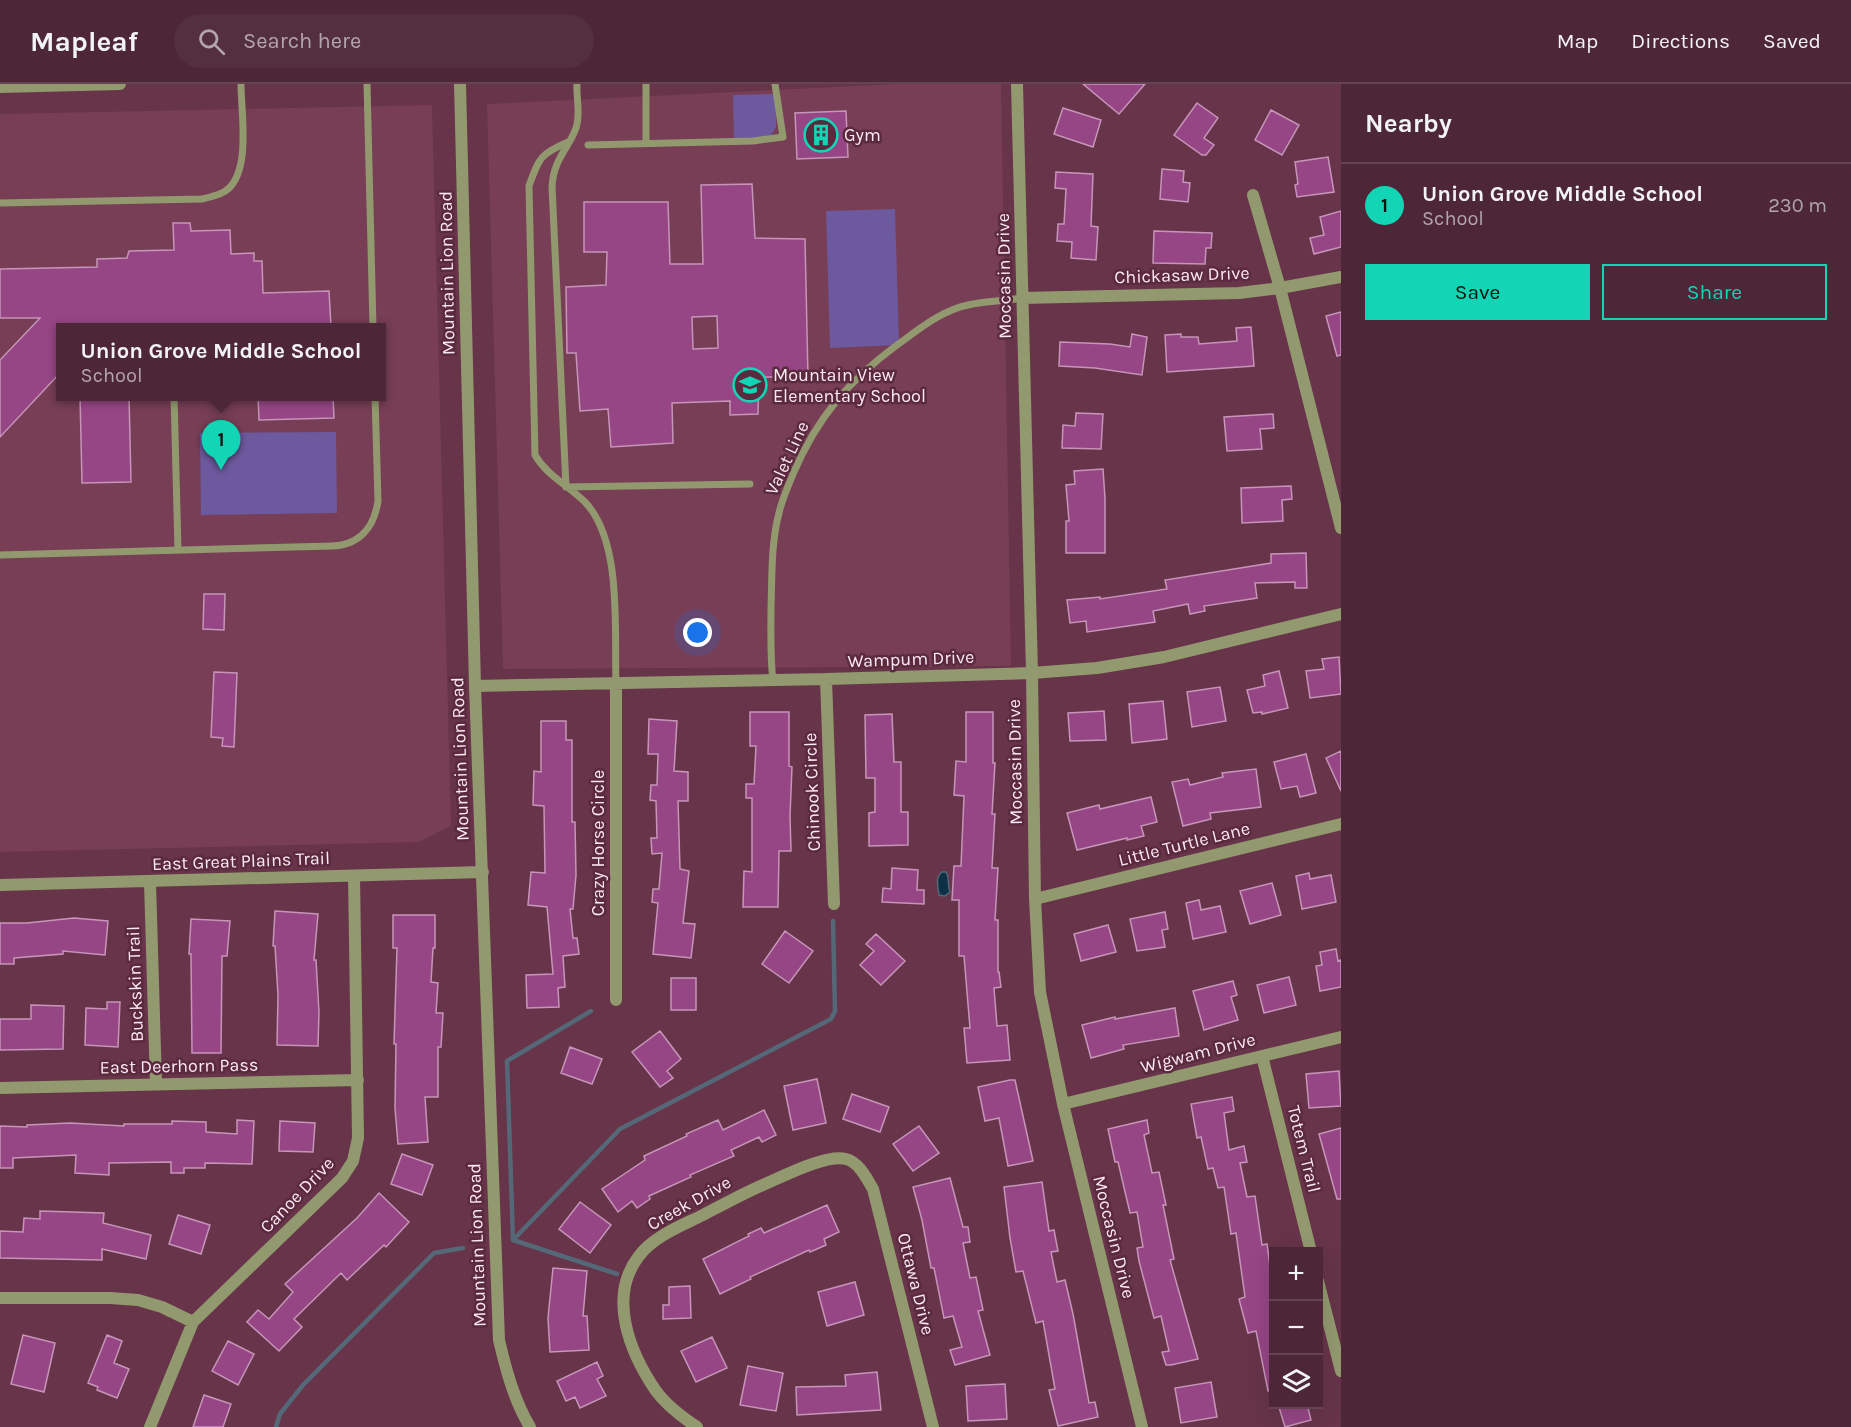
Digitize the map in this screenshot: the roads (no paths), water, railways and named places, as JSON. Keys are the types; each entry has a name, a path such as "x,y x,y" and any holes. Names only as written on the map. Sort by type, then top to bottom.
{"street":[{"path":"0,87 120,84"},
{"name":"Mountain Lion Road","path":"460,84 475,686 499,1340 508,1377 522,1414 530,1427"},
{"name":"Moccasin Drive","path":"1017,84 1032,673 1035,899 1040,992 1064,1104 1142,1427"},
{"path":"1253,195 1280,288 1341,528"},
{"name":"Chickasaw Drive","path":"1022,298 1239,293 1341,277"},
{"name":"Wampum Drive","path":"475,686 773,681 1032,673 1097,668 1164,657 1341,614"},
{"name":"Chinook Circle","path":"826,679 834,904"},
{"name":"Crazy Horse Circle","path":"616,685 616,1000"},
{"name":"Little Turtle Lane","path":"1035,899 1341,824"},
{"name":"East Great Plains Trail","path":"0,885 483,872"},
{"name":"Canoe Drive","path":"150,1427 193,1322 342,1178 353,1161 358,1138 354,876"},
{"name":"Buckskin Trail","path":"150,882 156,1084"},
{"name":"Wigwam Drive","path":"1064,1104 1341,1037"},
{"name":"Totem Trail","path":"1262,1056 1310,1247"},
{"name":"East Deerhorn Pass","path":"0,1088 358,1080"},
{"name":"Creek Drive","path":"697,1427 678,1414 657,1392 637,1359 626,1330 624,1301 626,1279 639,1256 656,1239 752,1190 823,1160 847,1159"},
{"name":"Ottawa Drive","path":"847,1159 861,1170 873,1189 933,1427"},
{"path":"0,1298 138,1300 162,1306 193,1322"},
{"path":"1323,1301 1341,1371"}],"lane":[{"path":"0,203 202,199 228,189 237,176 243,160 241,84"},
{"path":"367,84 373,323"},
{"path":"566,487 552,186 553,173 558,159 576,128 579,108 577,84"},
{"path":"646,84 646,142"},
{"path":"588,144 753,141 783,137 775,84"},
{"path":"568,142 546,152 537,165 529,186 535,455 542,467 585,502 600,523 614,579 616,685"},
{"name":"Valet Line","path":"773,681 771,593 778,514 805,446 827,411 873,362 942,315 967,305 1022,298"},
{"path":"174,401 178,550"},
{"path":"0,555 342,546 355,541 364,534 376,514 378,501 375,401"},
{"path":"566,487 750,484"}],"water":[{"path":"942,872 947,874 950,892 945,896 939,895 938,889 938,879"}],"waterway":[{"path":"513,1240 620,1129 831,1019 835,1011 833,921"},
{"path":"513,1240 507,1061 591,1011"},
{"path":"513,1240 617,1274"},
{"path":"276,1427 280,1414 303,1385 434,1253 463,1248"}],"place":[{"name":"Gym","path":"821,135"},
{"name":"Mountain View Elementary School","path":"750,385"},
{"name":"Union Grove Middle School","path":"221,470"}]}
